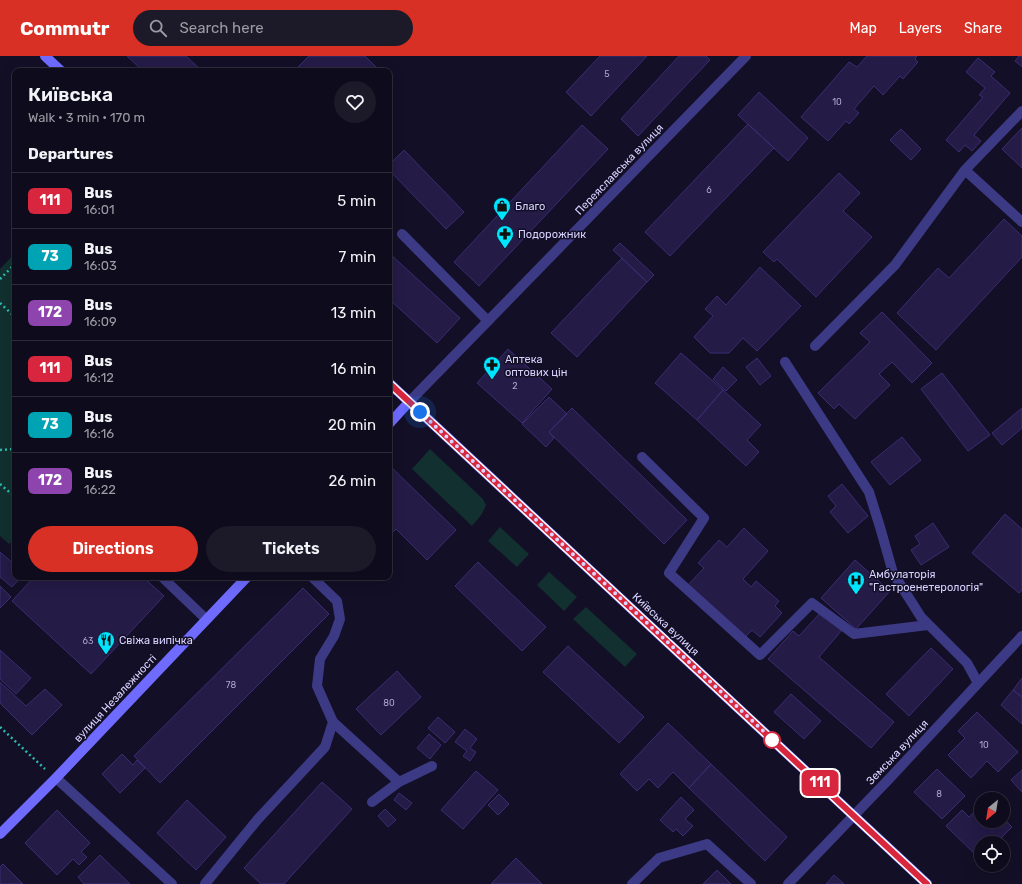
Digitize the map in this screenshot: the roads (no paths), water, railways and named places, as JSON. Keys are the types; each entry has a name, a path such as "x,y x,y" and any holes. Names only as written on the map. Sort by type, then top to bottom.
{"main road":[{"path":"45,56 58,68"},
{"name":"Київська вулиця","path":"392,386 927,884"},
{"path":"392,421 409,402"},
{"name":"вулиця Незалежності","path":"0,834 56,778 244,580"}],"street":[{"name":"Переяславська вулиця","path":"409,402 746,56"},
{"path":"815,346 895,265 966,170 1022,111"},
{"path":"966,170 1022,222"},
{"path":"402,234 488,321"},
{"path":"785,362 869,492 893,573 921,617 967,663 978,683"},
{"path":"642,457 704,518 669,573 760,655 812,602 854,634 928,625"},
{"path":"165,580 206,619"},
{"path":"315,580 337,601 340,619 334,636 320,658 316,686 333,722 399,782"},
{"name":"Земська вулиця","path":"788,884 1022,636"},
{"path":"205,884 258,819 325,747 333,722"},
{"path":"372,802 399,782 432,766"},
{"path":"56,778 172,884"},
{"path":"632,884 658,858 707,844 751,884"}],"place":[{"name":"Благо","path":"502,221"},
{"name":"Подорожник","path":"505,249"},
{"name":"Аптека оптових цін","path":"492,380"},
{"name":"Амбулаторія \"Гастроенетерологія\"","path":"856,595"},
{"name":"Свіжа випічка","path":"106,655"}]}
